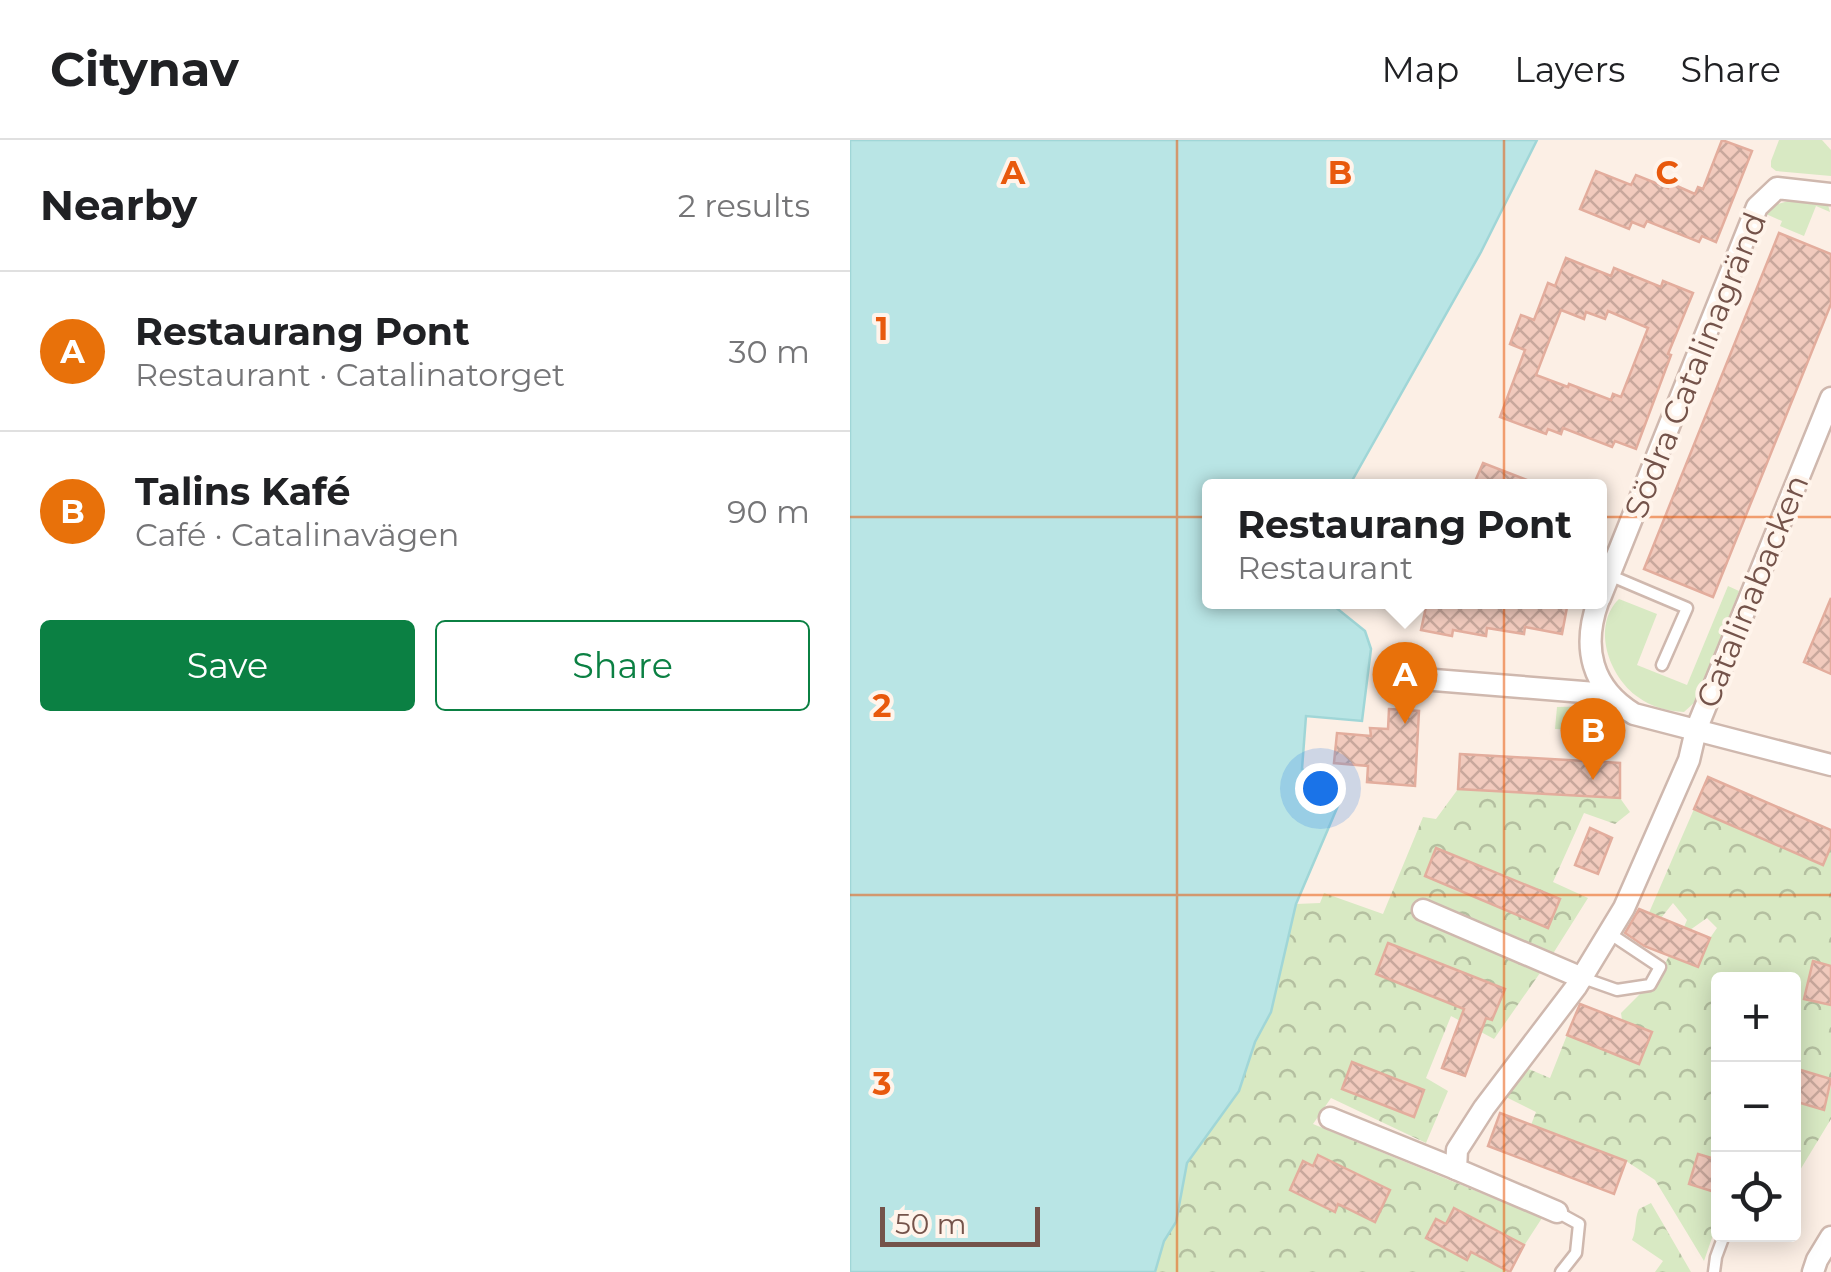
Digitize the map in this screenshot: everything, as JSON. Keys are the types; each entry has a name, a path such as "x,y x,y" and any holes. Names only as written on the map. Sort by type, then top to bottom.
{"street":[{"name":"Södra Catalinagränd","path":"1607,580 1757,206 1777,188 1831,194"},
{"name":"Catalinabacken","path":"1456,1169 1457,1150 1484,1108 1582,978 1624,908 1689,760 1696,730 1831,398"},
{"name":"Södra Catalinagränd","path":"1596,609 1589,645 1608,694"},
{"path":"1434,680 1608,694 1616,704 1634,714 1831,764"},
{"path":"1422,910 1582,978"},
{"path":"1330,1118 1557,1212"},
{"path":"1813,1272 1831,1237"}],"lane":[{"path":"1609,575 1687,608 1662,665"},
{"path":"1582,978 1617,990 1650,985 1660,966 1609,933"},
{"path":"1557,1212 1579,1224 1576,1253 1562,1272"},
{"path":"1714,1272 1722,1242"}],"green space":[{"path":"1779,140 1822,140 1831,150 1831,176 1776,171 1771,161"},
{"path":"1795,199 1823,202 1830,212 1816,206 1804,236 1780,226 1782,221 1766,214 1771,206"},
{"path":"1728,586 1739,591 1697,700 1684,712 1660,708 1638,697 1619,677 1607,651 1606,623 1619,599 1657,614 1637,665 1687,685"},
{"path":"1600,706 1604,711 1595,731 1555,729 1557,707"},
{"path":"1458,789 1620,798 1630,812 1615,824 1584,813 1553,882 1588,898 1494,1039 1451,1016 1426,1078 1448,1091 1426,1143 1331,1098 1313,1124 1542,1218 1507,1272 1155,1272 1164,1241 1176,1222 1187,1163 1239,1091 1255,1042 1271,1012 1296,904 1320,903 1324,893 1383,914 1423,817 1436,819"},
{"path":"1694,809 1822,865 1831,846 1831,966 1813,962 1804,998 1831,1005 1831,1079 1801,1070 1801,972 1711,972 1711,1158 1698,1155 1689,1184 1711,1191 1711,1241 1704,1261 1655,1180 1626,1161 1531,1125 1536,1112 1506,1097 1524,1067 1550,1078 1567,1035 1639,1064 1651,1032 1622,1020 1621,1013 1658,976 1669,956 1698,967 1717,928 1707,918 1690,930 1684,927 1687,920 1673,903 1661,918 1648,915"},
{"path":"1831,1086 1831,1119 1801,1168 1801,1103 1824,1109"},
{"path":"1651,1203 1691,1272 1655,1272 1663,1261 1632,1240 1639,1209"}],"water":[{"path":"850,140 1537,140 1481,252 1353,479 1202,479 1202,609 1338,609 1365,631 1371,649 1362,721 1306,716 1302,769 1343,794 1296,904 1271,1012 1255,1042 1239,1091 1187,1163 1176,1222 1164,1241 1155,1272 850,1272"}],"building":[{"path":"1722,140 1752,151 1716,242 1702,236 1699,242 1647,221 1644,227 1632,222 1629,229 1580,209 1596,171 1631,185 1636,175 1695,194 1698,187 1703,189"},
{"path":"1779,233 1831,254 1831,304 1713,597 1644,569"},
{"path":"1566,258 1611,276 1614,268 1661,287 1663,281 1693,293 1636,449 1615,441 1612,447 1563,428 1561,434 1548,429 1546,434 1500,417 1525,350 1510,344 1521,315 1534,320 1548,283 1555,286","holes":["1561,310 1584,319 1586,312 1605,319 1608,311 1648,328 1621,397 1613,394 1611,400 1536,375"]},
{"path":"1483,463 1524,479 1476,479"},
{"path":"1831,598 1831,674 1804,662"},
{"path":"1426,609 1567,609 1562,634 1525,627 1524,634 1487,628 1486,636 1453,630 1452,636 1421,630"},
{"path":"1389,709 1419,711 1415,786 1367,782 1368,766 1334,763 1337,733 1371,736 1370,728 1388,729"},
{"path":"1460,754 1620,763 1620,798 1458,789"},
{"path":"1708,777 1831,830 1831,846 1823,865 1694,809"},
{"path":"1590,828 1612,838 1598,874 1575,865"},
{"path":"1436,848 1560,899 1548,928 1425,876"},
{"path":"1639,909 1710,938 1698,967 1644,946 1625,933"},
{"path":"1388,943 1505,989 1492,1020 1486,1018 1465,1076 1442,1068 1464,1009 1376,974"},
{"path":"1813,961 1831,966 1831,1005 1804,999"},
{"path":"1580,1004 1652,1032 1639,1064 1567,1035"},
{"path":"1352,1062 1424,1090 1414,1117 1342,1089"},
{"path":"1801,1070 1831,1079 1824,1110 1801,1103"},
{"path":"1500,1113 1626,1161 1614,1194 1488,1146"},
{"path":"1698,1154 1711,1158 1711,1191 1689,1184"},
{"path":"1318,1155 1390,1190 1375,1222 1338,1204 1335,1212 1290,1190 1303,1161 1313,1166"},
{"path":"1454,1208 1524,1245 1510,1272 1471,1252 1467,1260 1426,1238 1436,1219 1446,1224"}],"place":[{"name":"Restaurang Pont","path":"1405,724"},
{"name":"Talins Kafé","path":"1593,780"}]}
